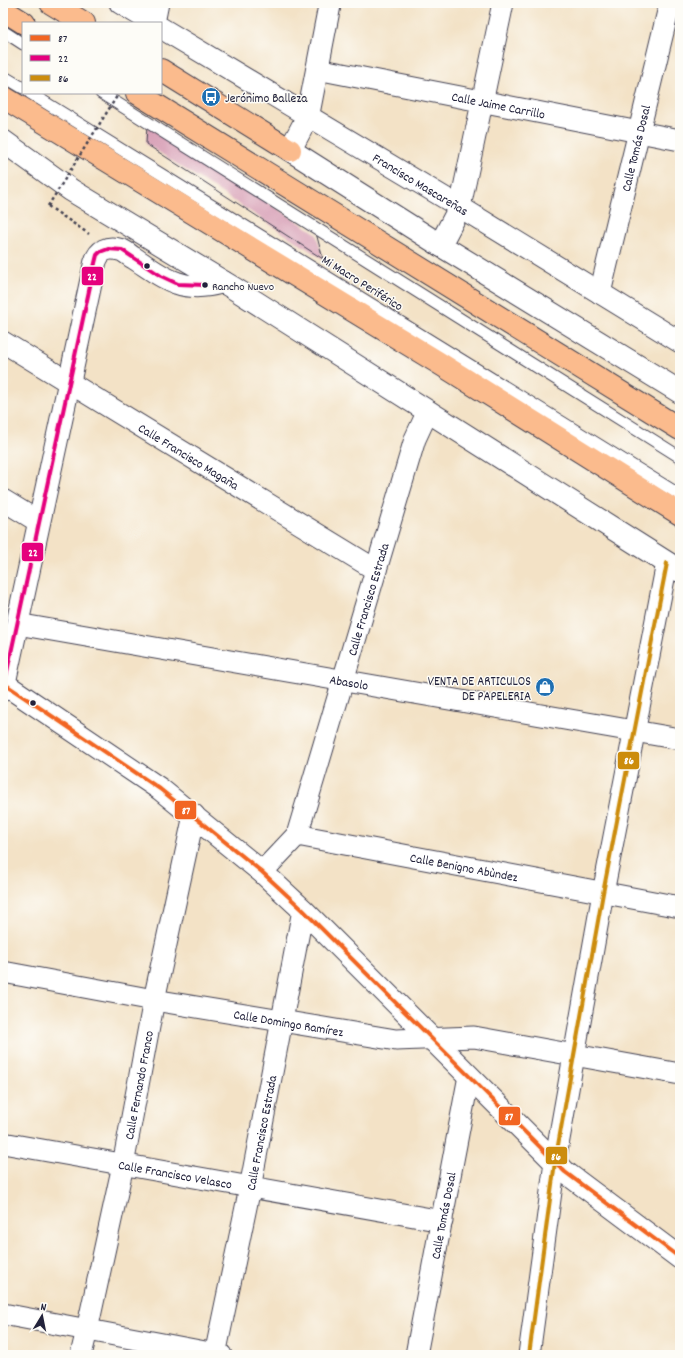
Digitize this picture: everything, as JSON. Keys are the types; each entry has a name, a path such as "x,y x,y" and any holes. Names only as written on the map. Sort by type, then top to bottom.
{"highway":[{"path":"51,3 82,22"},
{"path":"3,10 22,22"},
{"path":"162,71 290,150"},
{"path":"139,94 680,429"},
{"path":"3,97 432,359 680,514"}],"street":[{"path":"120,3 151,22"},
{"path":"153,22 158,3"},
{"path":"330,3 308,116 290,150 440,245 680,392"},
{"path":"440,245 460,208 503,3"},
{"name":"Calle Tomás Dosal","path":"600,293 670,3"},
{"name":"Francisco Mascareñas","path":"162,29 680,342"},
{"name":"Calle Jaime Carrillo","path":"317,69 680,140"},
{"path":"3,141 71,190 223,282 673,567 633,731 603,893 555,1162 529,1355"},
{"path":"223,282 210,285 178,284 161,276 122,250 108,249 97,255 94,263 4,685 160,789 194,815 262,872 304,910 565,1172 678,1255"},
{"name":"Calle Francisco Magaña","path":"3,342 376,570"},
{"name":"Calle Francisco Estrada","path":"297,835 415,439 428,411"},
{"path":"3,500 39,522"},
{"name":"Abasolo","path":"17,624 680,739"},
{"name":"Calle Fernando Franco","path":"81,1355 123,1165 154,1000 194,815"},
{"path":"262,872 297,835"},
{"name":"Calle Benigno Abùndez","path":"297,835 680,908"},
{"name":"Calle Francisco Estrada","path":"217,1355 304,910"},
{"name":"Calle Domingo Ramírez","path":"3,972 154,1000 396,1040 474,1037 680,1074"},
{"name":"Calle Tomás Dosal","path":"416,1355 470,1076"},
{"name":"Calle Francisco Velasco","path":"3,1143 442,1221"},
{"path":"3,1314 217,1355"}],"lane":[{"path":"3,31 22,43"},
{"path":"3,76 22,87"},
{"name":"Mi Macro Periférico","path":"32,94 680,495"},
{"name":"Mi Macro Periférico","path":"103,94 680,457"}],"path":[{"path":"48,206 118,94"}],"building":[{"path":"147,125 316,233 323,259 146,144"}],"transit line":[{"name":"22","path":"3,690 97,255 108,249 122,250 161,276 178,284 205,285"},
{"name":"86","path":"529,1355 555,1162 603,893 667,563"},
{"name":"87","path":"3,683 160,789 262,872 303,910 565,1172 680,1258"}],"place":[{"name":"Jerónimo Balleza","path":"211,97"},
{"name":"Rancho Nuevo","path":"205,285"},
{"name":"VENTA DE ARTICULOS DE PAPELERIA","path":"545,687"}]}
